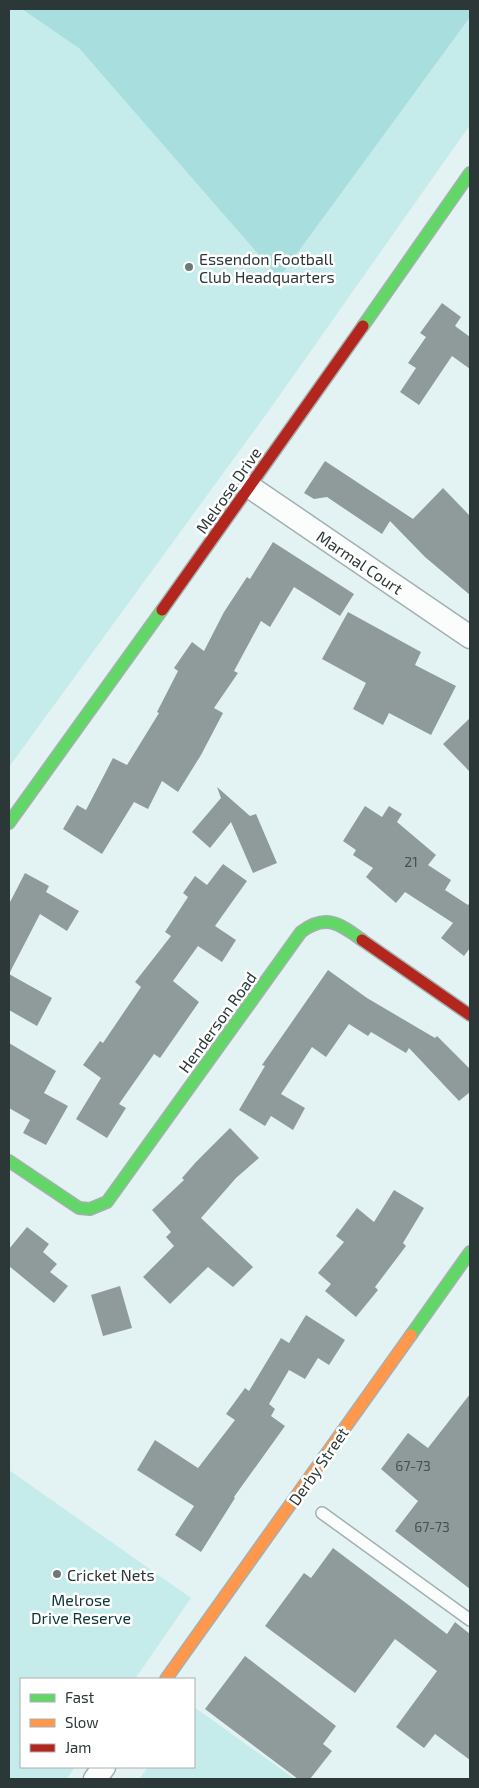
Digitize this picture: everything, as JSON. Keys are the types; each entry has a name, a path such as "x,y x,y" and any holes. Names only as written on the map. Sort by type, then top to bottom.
{"street":[{"name":"Melrose Drive","path":"9,823 250,488 470,173"},
{"name":"Marmal Court","path":"250,488 470,637"},
{"name":"Henderson Road","path":"9,1161 79,1208 90,1209 107,1202 302,932 311,924 321,920 331,920 345,928 470,1015"},
{"name":"Derby Street","path":"167,1678 470,1252"},
{"path":"95,1779 103,1768"}],"lane":[{"path":"322,1513 470,1620"}],"green space":[{"name":"Essendon Football Club Headquarters","path":"9,9 470,9 470,125 270,409 9,767"},
{"name":"Melrose Drive Reserve","path":"9,1470 191,1598 136,1678 20,1678 20,1768 74,1768 67,1779 9,1779"},
{"path":"195,1708 295,1779 139,1779 147,1768 195,1768"}],"shaded area":[{"path":"22,9 470,9 470,17 279,278 79,48"}],"building":[{"path":"442,303 461,317 455,326 470,337 470,369 452,356 419,405 400,392 416,368 408,363 426,337 420,333"},
{"path":"325,461 413,519 443,488 470,516 470,595 425,557 390,521 382,534 327,497 314,499 304,493"},
{"path":"273,542 354,594 340,616 294,587 270,627 261,621 234,671 238,673 214,708 223,713 201,755 178,792 162,781 148,809 134,802 102,854 63,829 77,805 86,810 113,758 127,765 159,713 157,712 178,671 174,668 192,642 204,651 224,612 247,577 250,579"},
{"path":"348,612 421,652 415,665 456,686 431,735 389,713 383,725 353,709 366,683 322,659"},
{"path":"470,718 470,772 443,744"},
{"path":"217,787 250,816 256,814 277,863 253,873 231,822 210,848 192,832 221,798"},
{"path":"365,806 382,817 389,806 402,814 397,822 436,855 428,865 451,880 445,890 468,905 470,902 470,948 464,956 441,938 453,923 405,892 396,903 366,877 373,868 353,855 356,850 343,841"},
{"path":"223,864 247,881 215,926 236,940 222,962 198,946 173,981 199,1002 160,1058 154,1054 119,1104 126,1108 107,1138 76,1119 101,1078 83,1065 100,1041 103,1043 141,987 135,982 171,936 165,932 188,897 183,893 195,876 207,885"},
{"path":"25,873 49,886 46,892 79,911 67,931 40,914 9,974 9,904"},
{"path":"328,970 367,998 435,1038 437,1036 470,1069 470,1092 459,1101 409,1048 406,1053 371,1032 368,1036 349,1024 326,1057 312,1047 281,1094 305,1108 293,1130 271,1116 265,1126 239,1110 265,1066 262,1065"},
{"path":"9,974 52,998 37,1026 9,1010"},
{"path":"9,1043 56,1071 44,1093 68,1106 46,1145 23,1133 30,1120 9,1108"},
{"path":"230,1128 259,1158 236,1178 201,1218 253,1267 233,1287 208,1267 170,1304 143,1277 174,1246 166,1237 171,1232 152,1210 184,1180 182,1178 196,1162"},
{"path":"394,1190 424,1208 403,1243 406,1246 375,1287 378,1290 356,1317 325,1291 331,1284 318,1273 344,1242 336,1236 357,1208 374,1222"},
{"path":"27,1227 49,1244 43,1252 57,1264 50,1272 68,1286 54,1303 9,1266 9,1249"},
{"path":"120,1286 132,1328 103,1336 91,1295"},
{"path":"306,1315 345,1340 329,1365 318,1358 305,1379 289,1370 269,1404 275,1409 271,1416 285,1426 234,1497 201,1552 175,1535 194,1506 137,1470 155,1440 198,1468 235,1420 226,1414 245,1388 249,1391 281,1338 289,1343"},
{"path":"470,1394 470,1589 395,1531 418,1501 381,1469 408,1433 428,1448"},
{"path":"333,1548 447,1634 455,1622 470,1634 470,1760 435,1734 424,1748 396,1727 437,1671 395,1639 355,1693 265,1626 304,1573 311,1578"},
{"path":"245,1656 336,1726 323,1744 332,1751 310,1779 298,1779 205,1709"}],"traffic: fast":[{"path":"363,326 470,173"},
{"path":"9,823 162,610"},
{"path":"9,1161 79,1208 90,1209 107,1202 301,932 318,923 333,923 347,929 362,940"},
{"path":"411,1335 470,1252"}],"traffic: slow":[{"path":"167,1678 411,1335"}],"traffic: jam":[{"path":"162,610 363,326"},
{"path":"362,940 470,1015"}],"place":[{"name":"Essendon Football Club Headquarters","path":"189,267"},
{"name":"Cricket Nets","path":"57,1574"}]}
